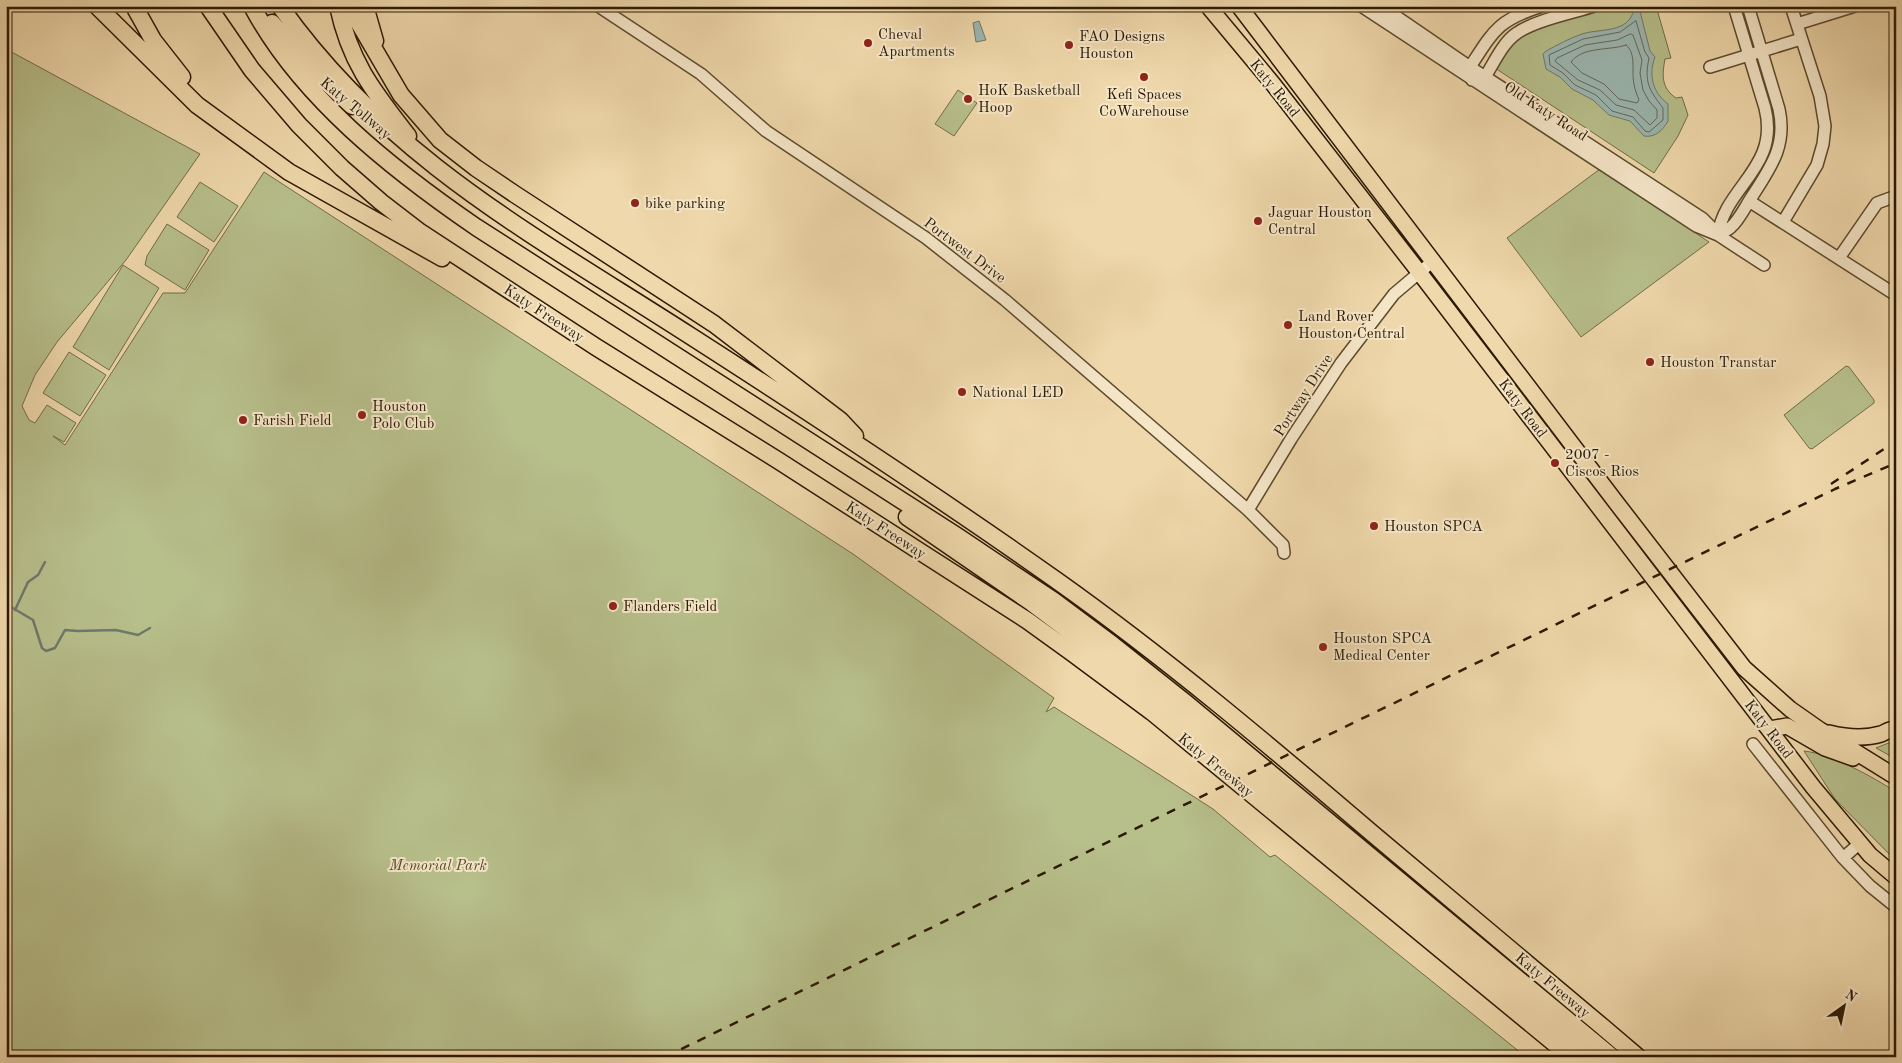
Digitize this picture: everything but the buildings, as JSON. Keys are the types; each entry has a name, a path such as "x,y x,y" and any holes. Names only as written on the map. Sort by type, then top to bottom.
{"highway":[{"path":"97,6 198,105 289,172 499,289 596,347"},
{"path":"134,6 171,64 228,127"},
{"name":"Katy Freeway","path":"208,6 237,50 299,126 342,168 381,202 420,232 596,347 779,461 1028,621 1114,683 1571,1057"},
{"path":"244,6 255,27 301,88 344,127 429,195 476,228 957,536 1054,601 1106,639 1194,710 1612,1057"},
{"path":"252,6 274,44 344,127 382,168 417,196 469,234 950,546 1108,660 1182,718 1591,1057"},
{"name":"Katy Tollway","path":"259,6 308,65 346,102 389,136 468,193"},
{"name":"Katy Freeway","path":"280,6 324,62 364,106 412,149 468,193 918,484 1060,582 1186,678 1557,987 1638,1057"},
{"path":"338,6 353,55 372,88 419,148 468,193"},
{"path":"349,6 362,31 401,94 440,140 476,168 714,324 840,420 876,458"},
{"path":"365,6 380,58"}],"main road":[{"name":"Katy Road","path":"1208,6 1273,84 1419,272 1813,787 1870,855 1896,877"},
{"name":"Katy Road","path":"1240,6 1744,668 1790,709 1896,777"},
{"path":"1441,301 1455,290"},
{"path":"1520,404 1532,391"},
{"path":"1760,683 1778,716 1777,721 1770,729"},
{"path":"1770,729 1787,726 1825,748 1873,764"},
{"path":"1820,730 1849,736 1880,734 1894,728"}],"street":[{"name":"Portwest Drive","path":"598,6 701,74 766,131 922,235 1001,296 1248,510 1283,545 1284,553"},
{"name":"Old Katy Road","path":"1361,6 1472,80 1702,218 1718,235 1764,265"},
{"name":"Old Katy Road","path":"1381,6 1485,76 1599,157"},
{"path":"1542,6 1528,8 1497,28 1470,67 1472,80 1485,76 1517,33 1533,25 1594,6"},
{"path":"1718,235 1720,220 1764,151 1769,126 1734,6"},
{"path":"1718,235 1731,227 1752,196 1773,163 1780,140 1779,110 1748,6"},
{"path":"1783,222 1814,172 1822,152 1824,139 1824,112 1791,6"},
{"path":"1797,24 1855,6"},
{"path":"1528,8 1533,25"},
{"path":"1710,67 1801,39"},
{"path":"1744,184 1752,196 1783,222 1896,295"},
{"path":"1839,258 1877,203 1896,196"},
{"name":"Portway Drive","path":"1248,510 1291,439 1341,363 1385,304 1433,260"},
{"path":"1753,744 1843,858 1870,886 1896,907"},
{"path":"1797,801 1813,787"},
{"path":"1843,858 1860,843"}],"green space":[{"path":"1608,6 1656,6 1671,58 1665,59 1663,76 1665,85 1676,98 1682,97 1688,115 1678,136 1654,173 1495,68 1510,44 1527,31"},
{"name":"Memorial Park","path":"6,49 200,154 126,260 57,342 35,375 22,406 29,420 35,423 47,405 76,423 64,442 53,436 65,445 163,293 185,293 264,172 853,554 1054,698 1046,712 1054,707 1213,809 1270,857 1275,855 1526,1057 6,1057"},
{"path":"958,90 977,103 954,136 935,124"},
{"path":"1600,169 1709,242 1581,337 1507,238"},
{"path":"200,182 238,206 214,242 177,217"},
{"path":"167,224 209,250 185,290 145,265 147,256"},
{"path":"123,265 159,288 109,370 73,347"},
{"path":"69,352 106,375 80,416 43,393"},
{"path":"1846,366 1849,367 1874,400 1874,403 1812,449 1809,448 1784,415"},
{"path":"1896,740 1896,759 1876,748"},
{"path":"1804,751 1839,761 1896,792 1896,861 1835,799"}],"water":[{"path":"1639,7 1650,51 1655,57 1652,70 1653,83 1659,95 1668,104 1668,121 1658,133 1652,136 1644,136 1630,121 1609,115 1593,100 1572,89 1560,77 1546,69 1543,54 1559,44 1582,34 1620,26 1631,17 1634,9"},
{"path":"979,21 986,40 976,42 973,23"}],"waterway":[{"path":"15,610 28,582 38,575 45,562"},
{"path":"6,604 33,620 42,648 46,651 55,648 65,630 116,630 138,635 150,628"}],"railway":[{"path":"1831,484 1896,441"},
{"path":"665,1057 1835,489 1896,463"}],"place":[{"name":"Cheval Apartments","path":"868,43"},
{"name":"FAO Designs Houston","path":"1069,45"},
{"name":"Kefi Spaces CoWarehouse","path":"1144,77"},
{"name":"HoK Basketball Hoop","path":"968,99"},
{"name":"bike parking","path":"635,203"},
{"name":"Jaguar Houston Central","path":"1258,221"},
{"name":"Land Rover Houston Central","path":"1288,325"},
{"name":"Houston Transtar","path":"1650,362"},
{"name":"National LED","path":"962,392"},
{"name":"Houston Polo Club","path":"362,415"},
{"name":"Farish Field","path":"243,420"},
{"name":"2007 - Ciscos Rios","path":"1555,463"},
{"name":"Houston SPCA","path":"1374,526"},
{"name":"Flanders Field","path":"613,606"},
{"name":"Houston SPCA Medical Center","path":"1323,647"}]}
